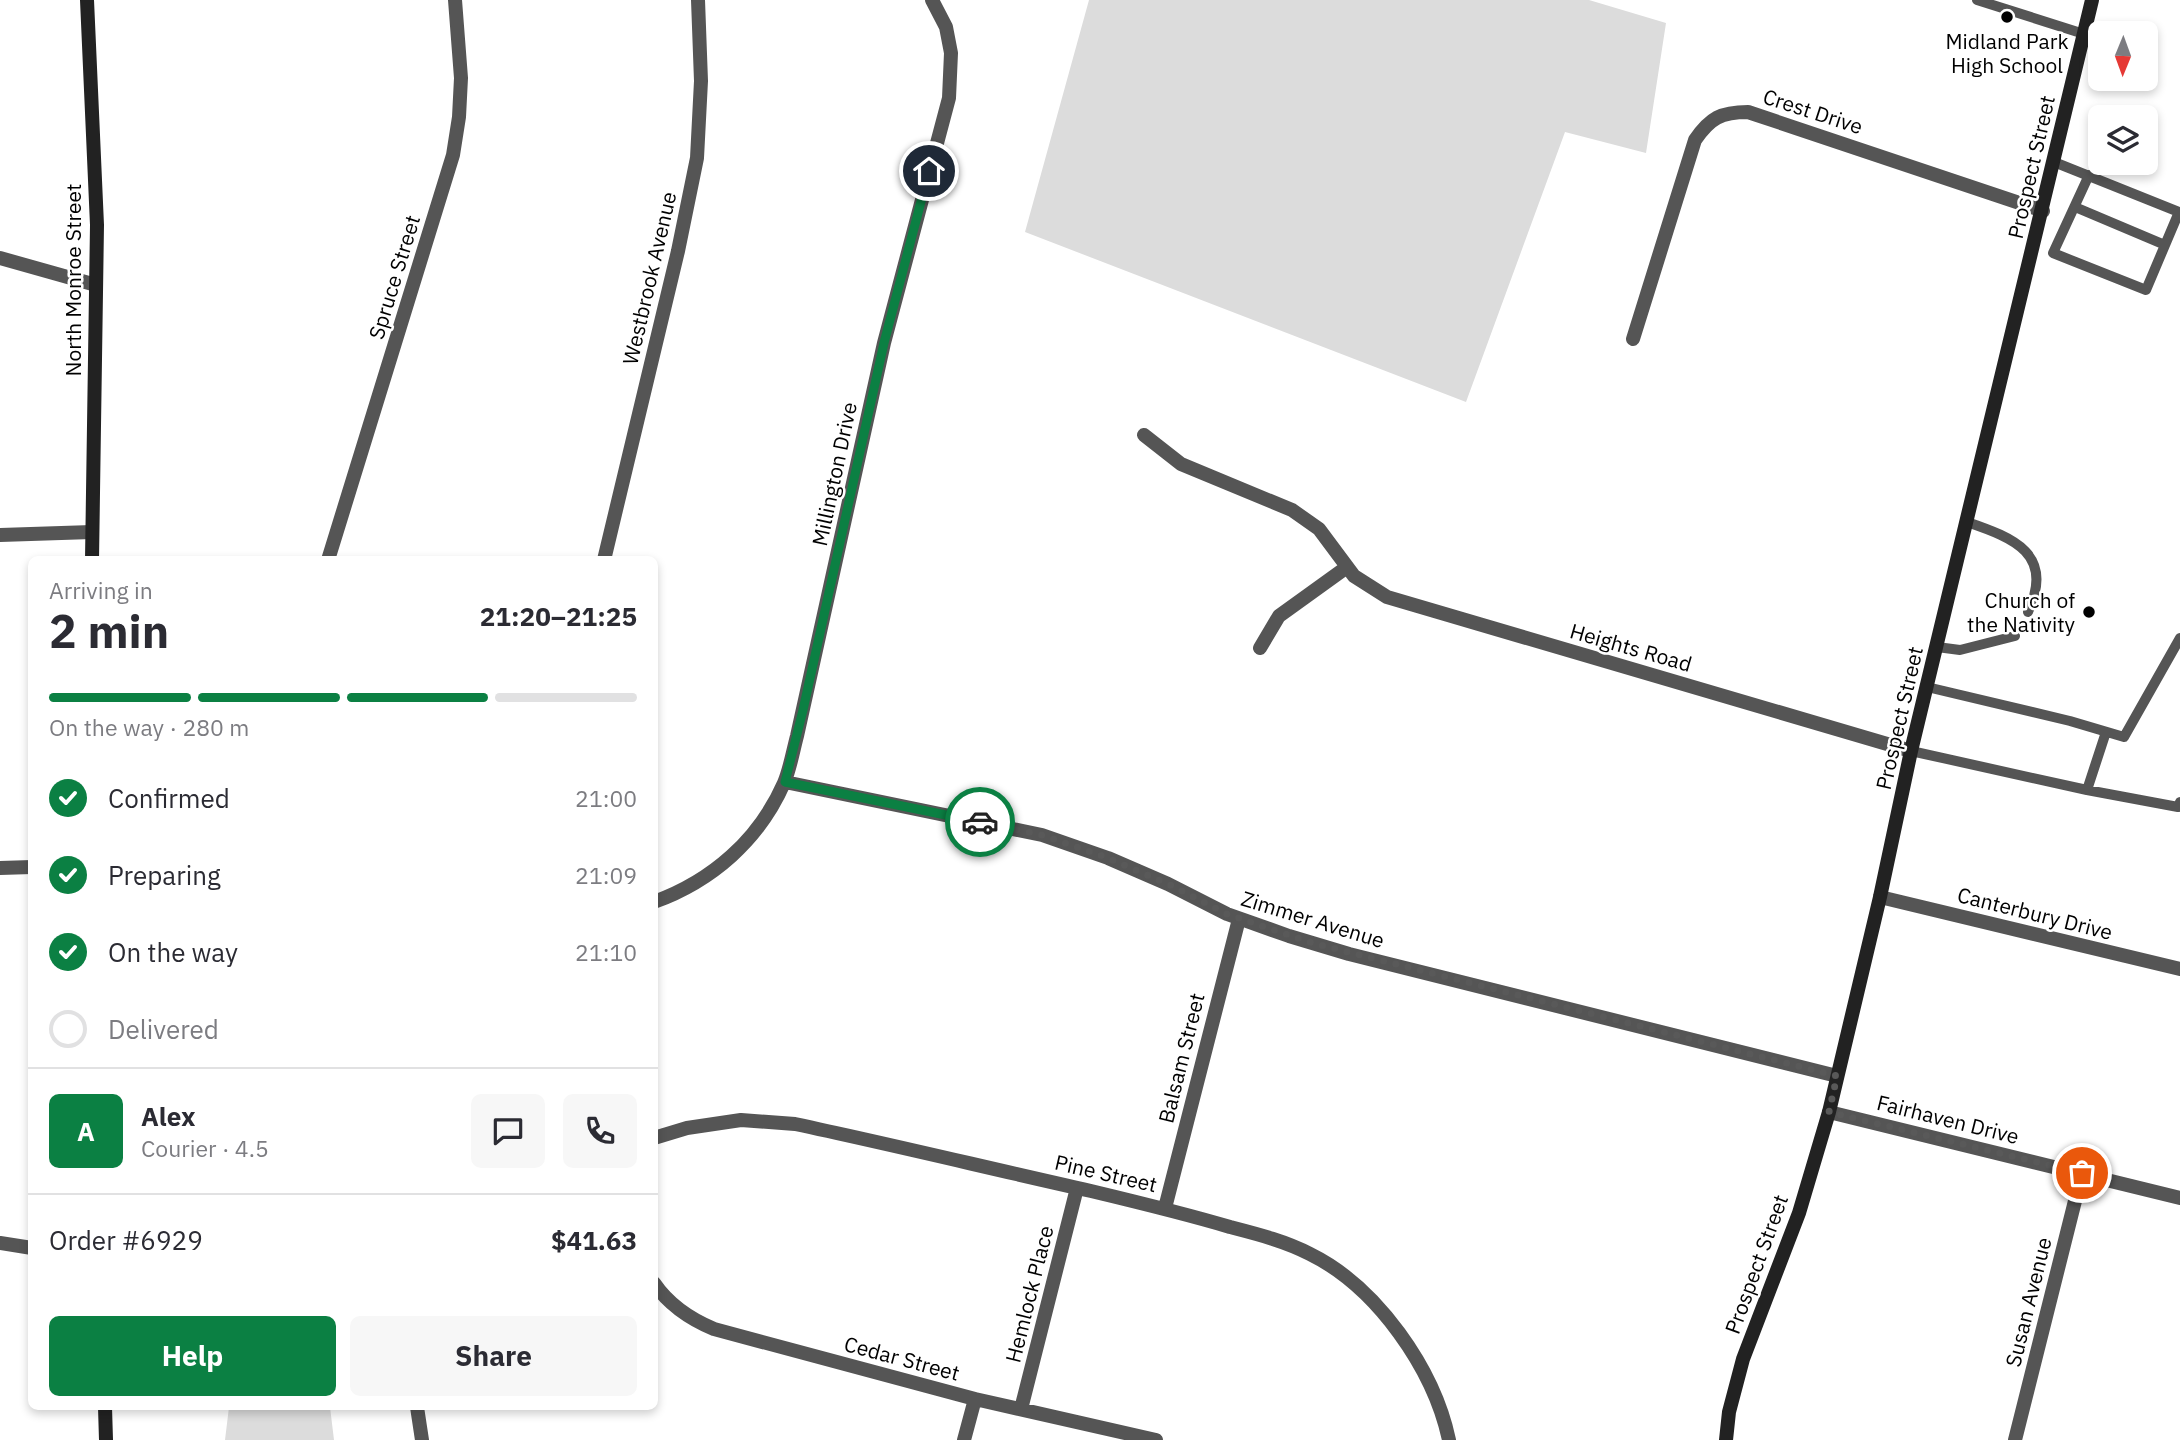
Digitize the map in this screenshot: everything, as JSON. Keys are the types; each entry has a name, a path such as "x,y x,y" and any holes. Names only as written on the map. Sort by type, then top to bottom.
{"main road":[{"name":"North Monroe Street","path":"87,0 97,225 92,556"},
{"name":"Prospect Street","path":"1726,1440 1729,1412 1743,1359 1799,1213 1829,1112 1880,897 1911,751 2092,0"},
{"path":"105,1410 106,1440"}],"street":[{"name":"Spruce Street","path":"329,556 453,155 461,78 454,0"},
{"name":"Westbrook Avenue","path":"605,556 678,251 696,159 701,81 698,0"},
{"name":"Millington Drive","path":"658,901 678,894 715,871 736,853 757,831 785,782 884,343 949,98 951,54 946,27 932,0"},
{"name":"Crest Drive","path":"1633,339 1695,140 1703,127 1714,118 1731,112 1748,112 2043,211"},
{"path":"0,258 96,285"},
{"name":"Heights Road","path":"1144,435 1181,464 1292,510 1319,528 1354,576 1387,597 1911,751"},
{"path":"0,536 92,532"},
{"path":"1260,648 1279,616 1347,568"},
{"name":"Zimmer Avenue","path":"785,782 1042,835 1108,858 1239,919 1349,954 1837,1076"},
{"path":"0,869 28,867"},
{"name":"Canterbury Drive","path":"1880,897 2180,969"},
{"name":"Balsam Street","path":"1165,1208 1239,919"},
{"name":"Fairhaven Drive","path":"1829,1112 2180,1198"},
{"name":"Pine Street","path":"658,1137 687,1128 741,1121 795,1124 1165,1208 1275,1240 1311,1254 1342,1275 1373,1302 1397,1330 1417,1360 1434,1392 1449,1440"},
{"name":"Susan Avenue","path":"2015,1440 2082,1173"},
{"name":"Hemlock Place","path":"1021,1409 1077,1188"},
{"path":"0,1243 28,1247"},
{"name":"Cedar Street","path":"658,1288 677,1309 714,1329 975,1399 1156,1440"},
{"path":"964,1440 975,1399"},
{"path":"417,1410 422,1440"}],"lane":[{"path":"1977,0 2084,34"},
{"path":"2054,162 2088,175"},
{"path":"2034,247 2146,290 2179,211 2089,175 2053,253"},
{"path":"2075,207 2165,245"},
{"path":"1967,522 2000,533 2019,543 2028,552 2038,579 2028,612"},
{"path":"1937,647 1960,650 2015,636"},
{"path":"1927,687 2070,721 2124,737 2180,638"},
{"path":"2087,790 2106,732"},
{"path":"1911,751 2087,790 2178,807 2180,802"}],"shaded area":[{"path":"1089,0 1589,0 1666,23 1646,153 1565,132 1466,402 1025,232"},
{"path":"229,1410 330,1410 334,1440 225,1440"}],"way so far":[{"path":"980,822 1042,835 1108,858 1227,914 1349,954 1837,1076 1829,1112 2082,1173"}],"place":[{"name":"Midland Park High School","path":"2007,17"},
{"name":"Church of the Nativity","path":"2089,612"}],"route":[{"path":"929,171 884,343 785,782 980,822"}]}
